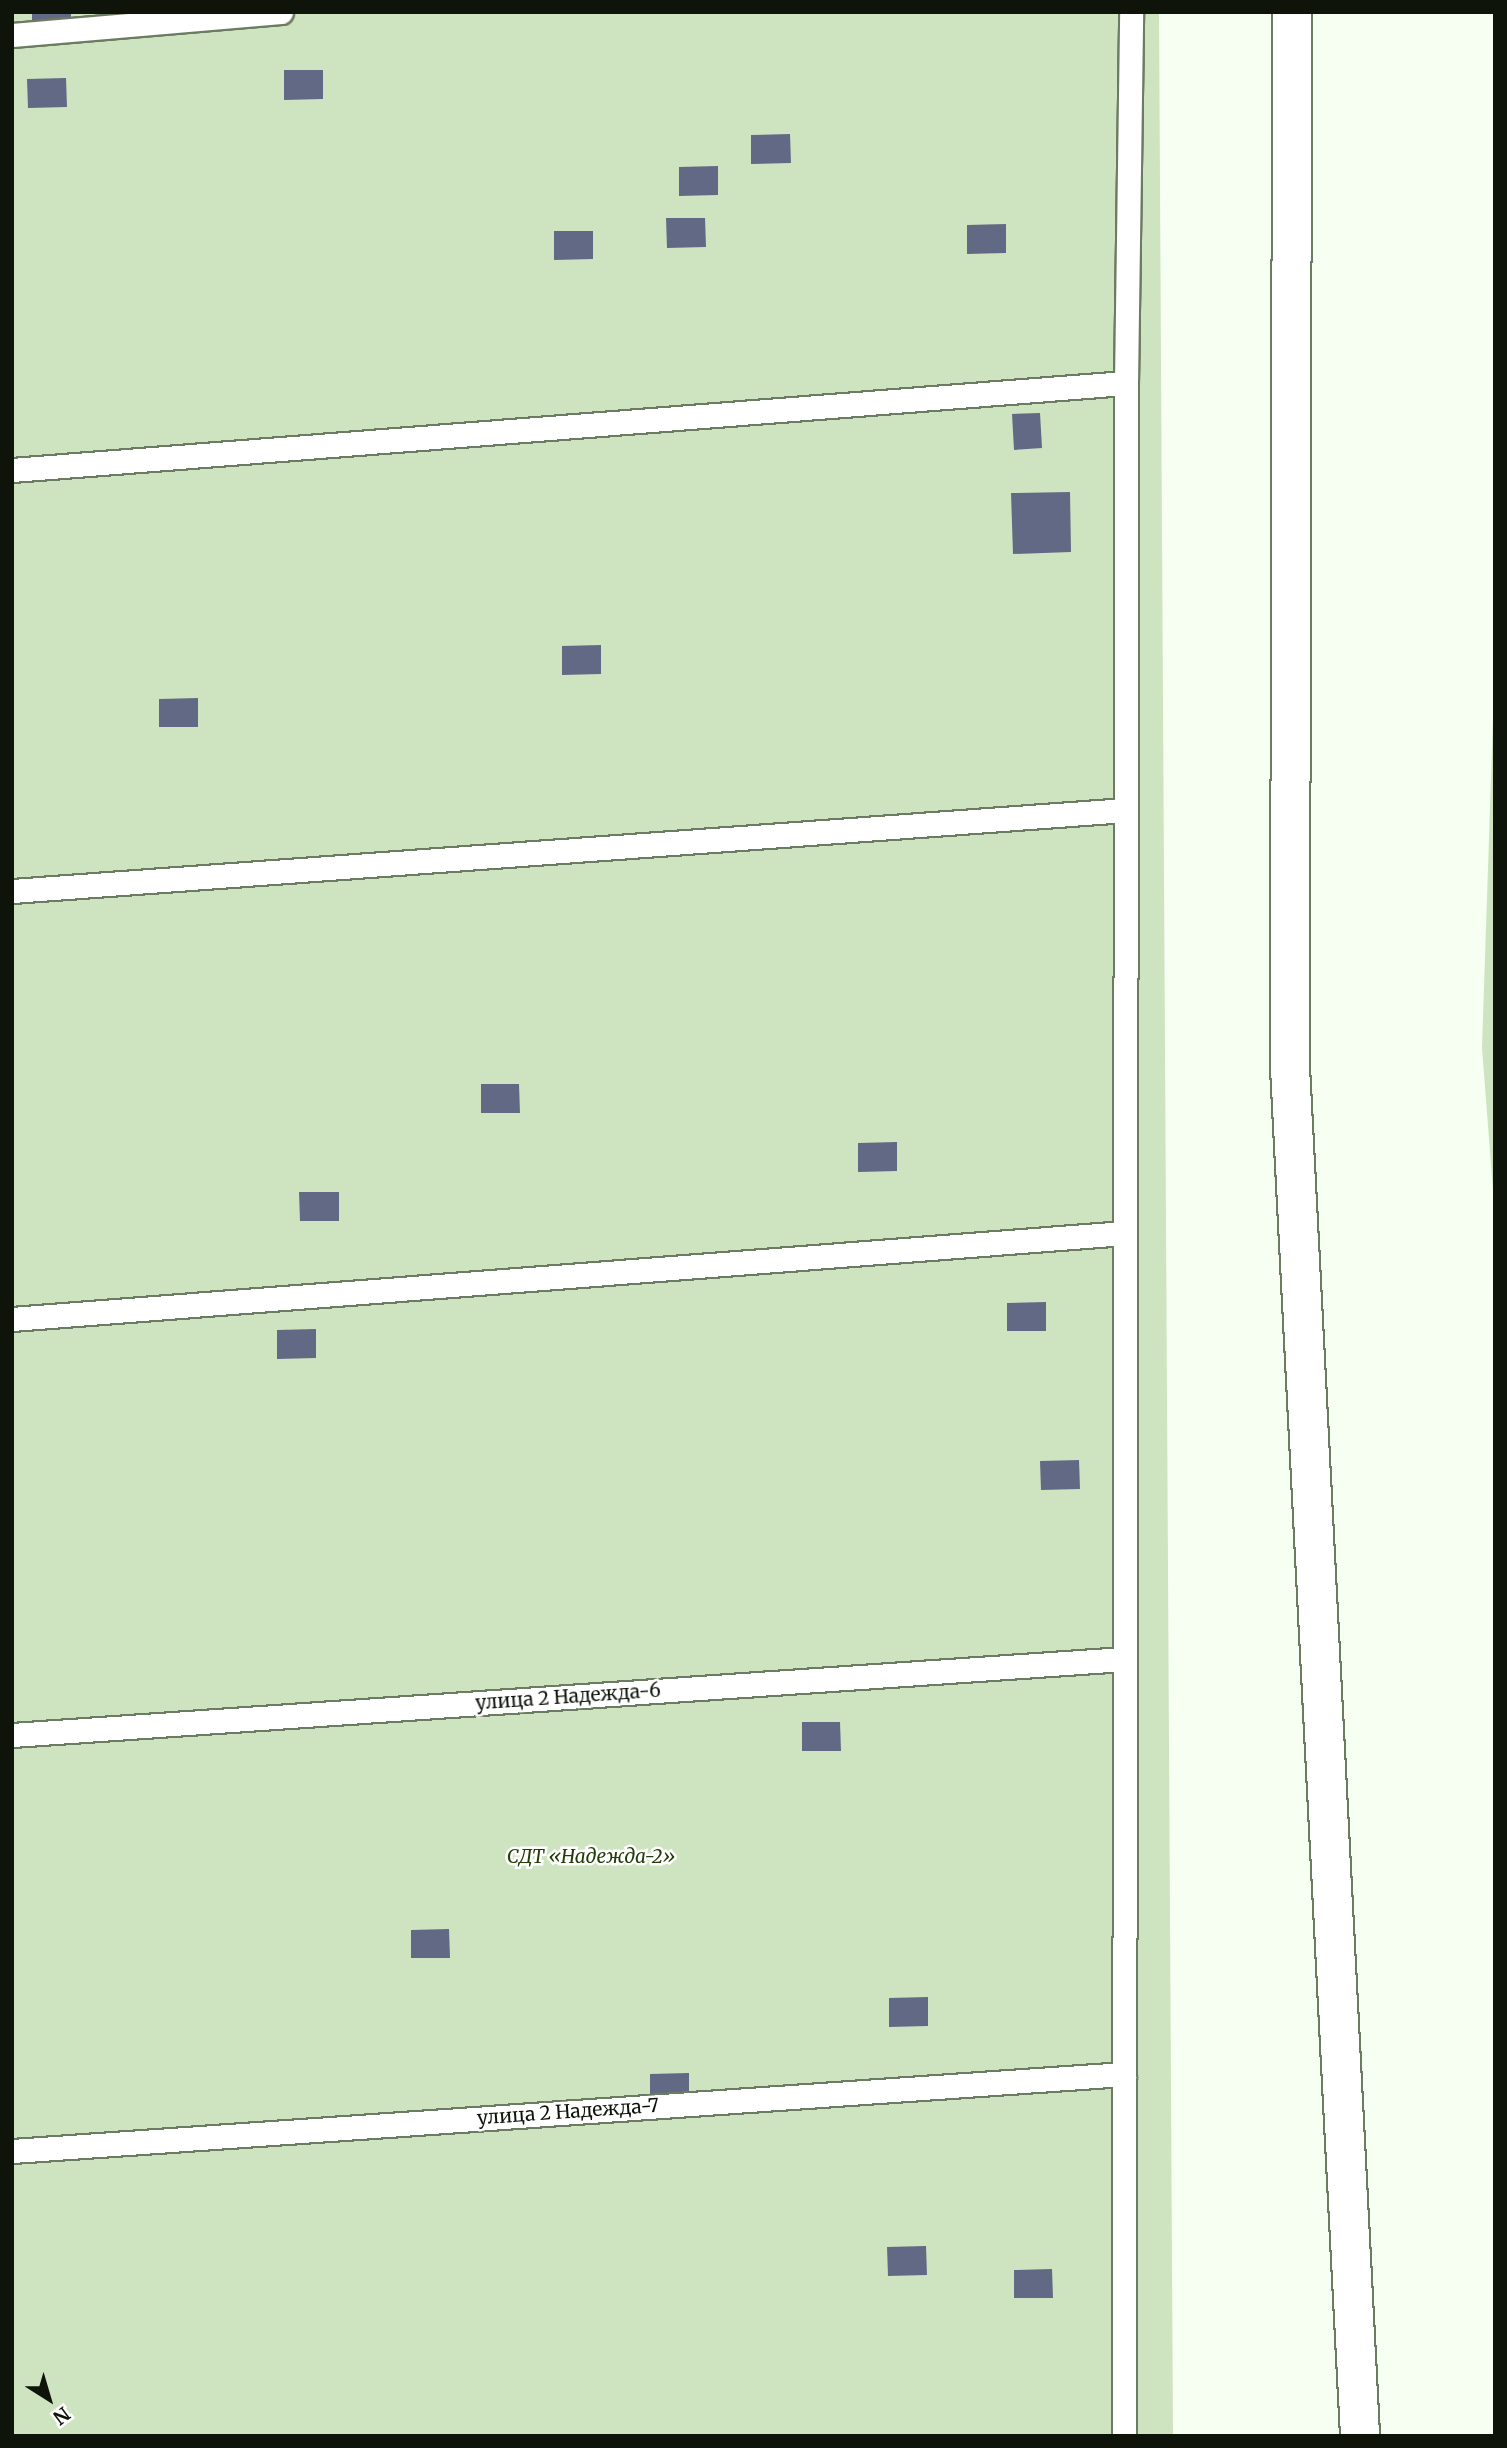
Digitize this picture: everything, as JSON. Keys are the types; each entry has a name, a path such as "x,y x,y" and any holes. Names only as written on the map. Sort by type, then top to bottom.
{"street":[{"path":"1292,12 1290,1067 1360,2436"}],"lane":[{"path":"12,35 281,12"},
{"path":"1124,2436 1126,383 1131,12"},
{"path":"12,470 1126,383"},
{"path":"12,891 1125,810"},
{"path":"12,1319 1125,1233"},
{"name":"улица 2 Надежда-6","path":"12,1735 1124,1659"},
{"name":"улица 2 Надежда-7","path":"12,2151 1124,2074"}],"green space":[{"name":"СДТ «Надежда-2»","path":"12,12 1159,12 1173,2436 12,2436"},
{"path":"1495,658 1495,1216 1482,1048"}],"building":[{"path":"32,12 71,12 71,31 32,31"},
{"path":"284,70 323,70 323,99 284,100"},
{"path":"66,78 67,107 28,108 27,79"},
{"path":"790,134 791,163 751,164 751,135"},
{"path":"718,166 718,195 679,196 679,167"},
{"path":"666,218 705,218 706,247 667,248"},
{"path":"1006,224 1006,253 967,254 967,225"},
{"path":"554,231 593,231 593,259 554,260"},
{"path":"1040,413 1042,448 1014,450 1012,414"},
{"path":"1070,492 1071,552 1013,554 1011,493"},
{"path":"601,645 601,674 562,675 562,646"},
{"path":"198,698 198,727 159,727 159,699"},
{"path":"481,1084 519,1084 520,1113 481,1113"},
{"path":"897,1142 897,1171 858,1172 858,1143"},
{"path":"299,1192 339,1192 339,1221 300,1221"},
{"path":"1046,1302 1046,1331 1007,1331 1007,1303"},
{"path":"316,1329 316,1358 277,1359 277,1330"},
{"path":"1079,1460 1080,1489 1041,1490 1040,1461"},
{"path":"802,1722 840,1722 841,1751 802,1751"},
{"path":"449,1929 450,1958 411,1958 411,1930"},
{"path":"928,1997 928,2026 889,2027 889,1998"},
{"path":"689,2073 689,2102 650,2102 650,2074"},
{"path":"926,2246 927,2275 888,2276 887,2247"},
{"path":"1052,2269 1053,2298 1014,2298 1014,2270"}]}
